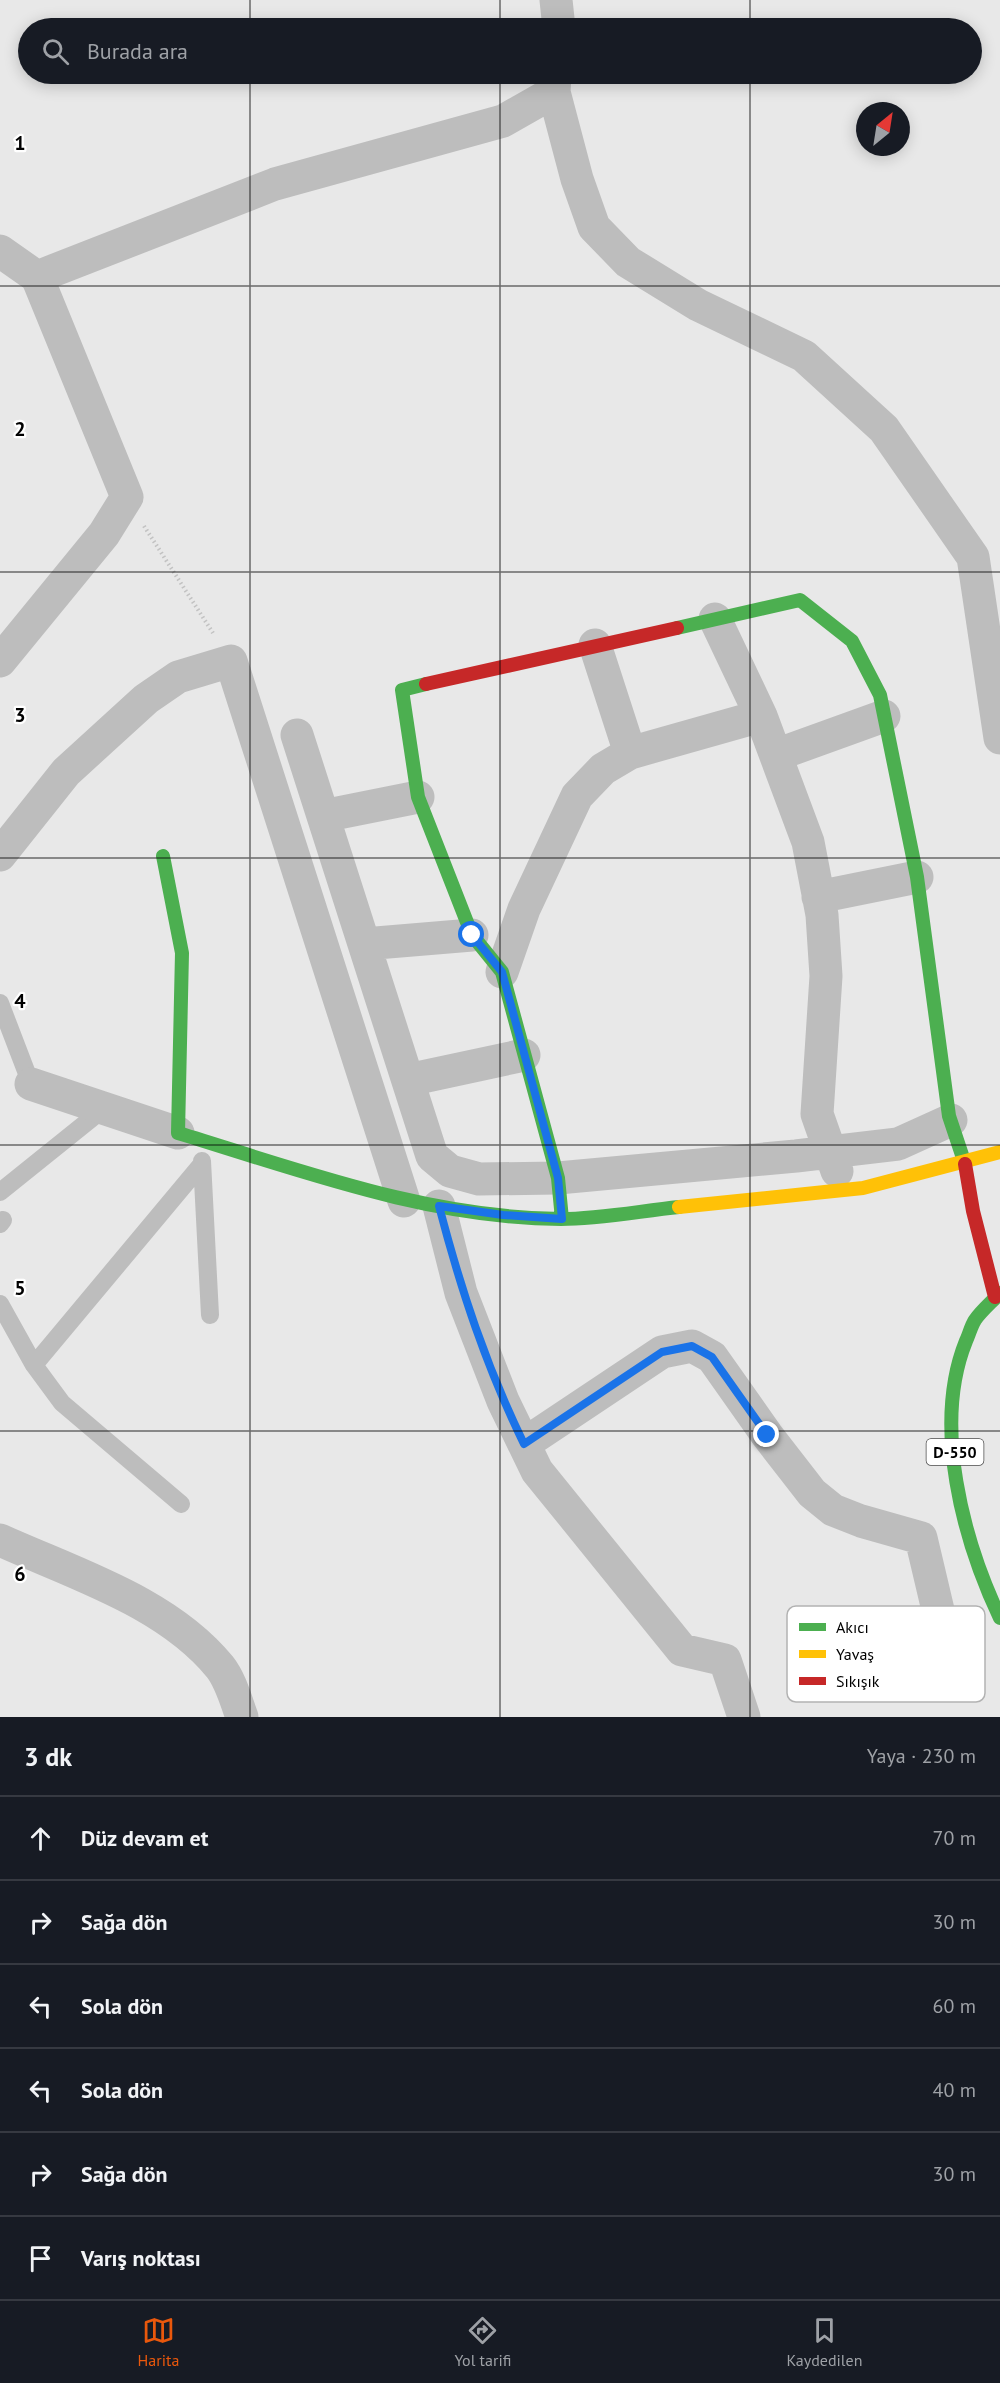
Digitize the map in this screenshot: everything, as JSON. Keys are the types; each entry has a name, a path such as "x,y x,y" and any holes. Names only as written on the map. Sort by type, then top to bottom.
{"street":[{"path":"556,0 560,18"},
{"path":"37,277 275,184 503,121 554,84"},
{"path":"555,84 577,179 594,227 628,262 698,305 804,356 884,429 973,557 1000,738"},
{"path":"0,251 37,277 126,497 104,534 0,661"},
{"path":"562,1219 558,1178 502,972 472,935 418,797 402,690 800,600 852,641 880,695 917,877 951,1120 964,1161 973,1211 997,1295"},
{"path":"715,619 776,755 808,842 818,897 826,976 817,1114 843,1190"},
{"path":"595,645 630,753"},
{"path":"0,855 66,772 146,699 178,676 231,662 404,1201"},
{"path":"776,755 884,716"},
{"path":"502,972 524,909 577,796 603,768 630,753 760,717"},
{"path":"297,735 432,1156 450,1171 479,1179 558,1178 831,1152 898,1144 951,1120"},
{"path":"323,816 418,797"},
{"path":"163,856 182,953 193,1137"},
{"path":"818,897 917,877"},
{"path":"364,944 472,935"},
{"path":"408,1080 524,1055"},
{"path":"31,1084 102,1110 404,1201 503,1215 562,1219 863,1188 1000,1152"},
{"path":"439,1206 462,1293 503,1401 537,1471 682,1650 725,1659 744,1717"},
{"name":"D-550","path":"997,1295 965,1339 955,1369 950,1401 958,1488 973,1558 987,1595 1000,1617"},
{"path":"524,1444 662,1352 692,1346 712,1357 767,1435 812,1493 833,1510 861,1521 921,1538 937,1606"},
{"path":"0,1540 153,1610 191,1636 221,1669 242,1717"}],"lane":[{"path":"0,1002 31,1084"},
{"path":"0,1192 102,1110"},
{"path":"193,1137 201,1165 210,1315"},
{"path":"34,1365 201,1165"},
{"path":"0,1304 34,1365 62,1403 181,1504"}],"path":[{"path":"126,497 231,662"}],"shaded area":[{"path":"0,0 1000,0 1000,1717 0,1717"}],"traffic: fast":[{"path":"677,628 800,600 852,641 880,695 917,877 949,1116 965,1164"},
{"path":"426,684 402,690 418,797 472,935 502,972 558,1178 562,1219"},
{"path":"163,856 182,953 178,1133 366,1190 463,1210 511,1217 575,1219 679,1207"},
{"path":"1000,1293 978,1316 971,1328 956,1374 952,1409 952,1445 956,1482 964,1518 974,1554 1000,1618"}],"traffic: slow":[{"path":"679,1207 863,1188 1000,1152"}],"traffic: jam":[{"path":"426,684 677,628"},
{"path":"965,1164 973,1211 995,1297"}],"route":[{"path":"472,935 502,972 558,1178 562,1219 503,1215 439,1206 462,1293 503,1401 524,1444 662,1352 692,1346 712,1357 767,1435"}]}
